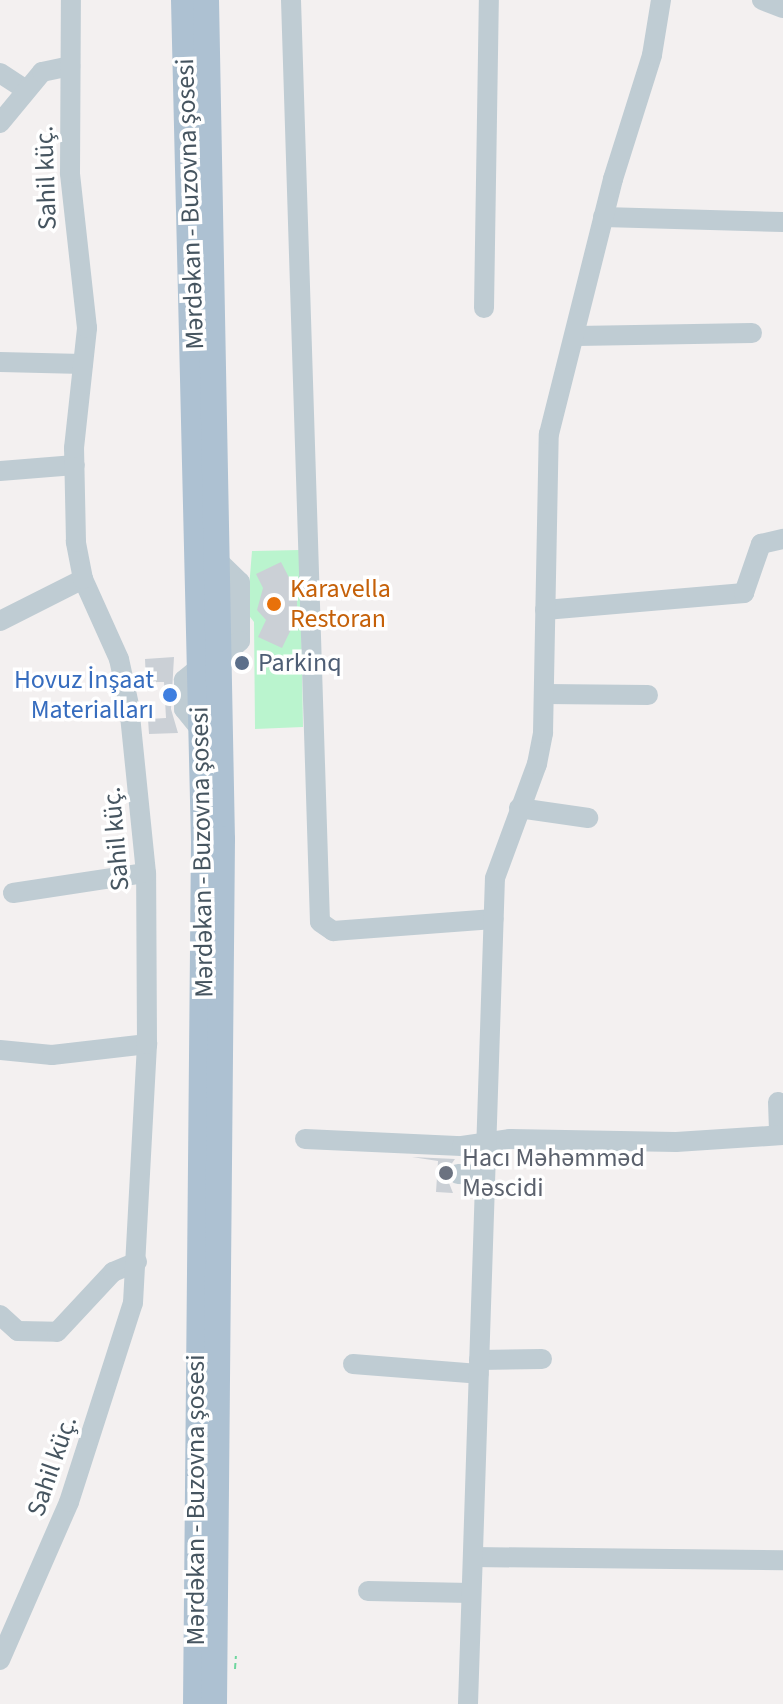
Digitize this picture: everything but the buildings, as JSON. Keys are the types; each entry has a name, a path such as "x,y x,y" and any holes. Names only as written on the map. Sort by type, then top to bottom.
{"main road":[{"name":"Mərdəkan - Buzovna şosesi","path":"184,0 223,1014 214,1704"},
{"name":"Mərdəkan - Buzovna şosesi","path":"196,1704 194,1539 204,1015 201,730 216,559 206,0"}],"street":[{"name":"Sahil küç.","path":"0,1660 36,1585 82,1464 133,1303 147,1044 146,873 126,686 83,579 75,465 87,328 72,210 71,0"},
{"path":"291,0 310,738 320,922 333,931 494,919"},
{"path":"484,308 489,0"},
{"path":"468,1704 497,863 537,764 545,694 547,446 577,336 603,217 652,55 661,0"},
{"path":"762,0 783,8"},
{"path":"0,123 25,89 48,69 70,66"},
{"path":"0,73 25,89"},
{"path":"603,217 783,222"},
{"path":"577,336 752,333"},
{"path":"0,362 83,364"},
{"path":"0,471 75,465"},
{"path":"545,610 744,593 761,544 783,539"},
{"path":"0,621 83,579"},
{"path":"545,694 648,695"},
{"path":"519,808 588,818"},
{"path":"13,893 146,873"},
{"path":"0,1050 52,1055 147,1044"},
{"path":"305,1139 487,1143 510,1139 691,1142 781,1135 778,1102"},
{"path":"458,1174 485,1175"},
{"path":"3,1326 57,1332 113,1272 137,1262"},
{"path":"353,1364 479,1367 542,1359"},
{"path":"473,1557 783,1560"},
{"path":"368,1591 471,1593"}],"green space":[{"path":"300,550 303,727 255,729 254,622 247,613 252,551"}],"place":[{"name":"Karavella Restoran","path":"274,604"},
{"name":"Parkinq","path":"242,663"},
{"name":"Hovuz İnşaat Materialları","path":"170,695"},
{"name":"Hacı Məhəmməd Məscidi","path":"446,1173"}]}
